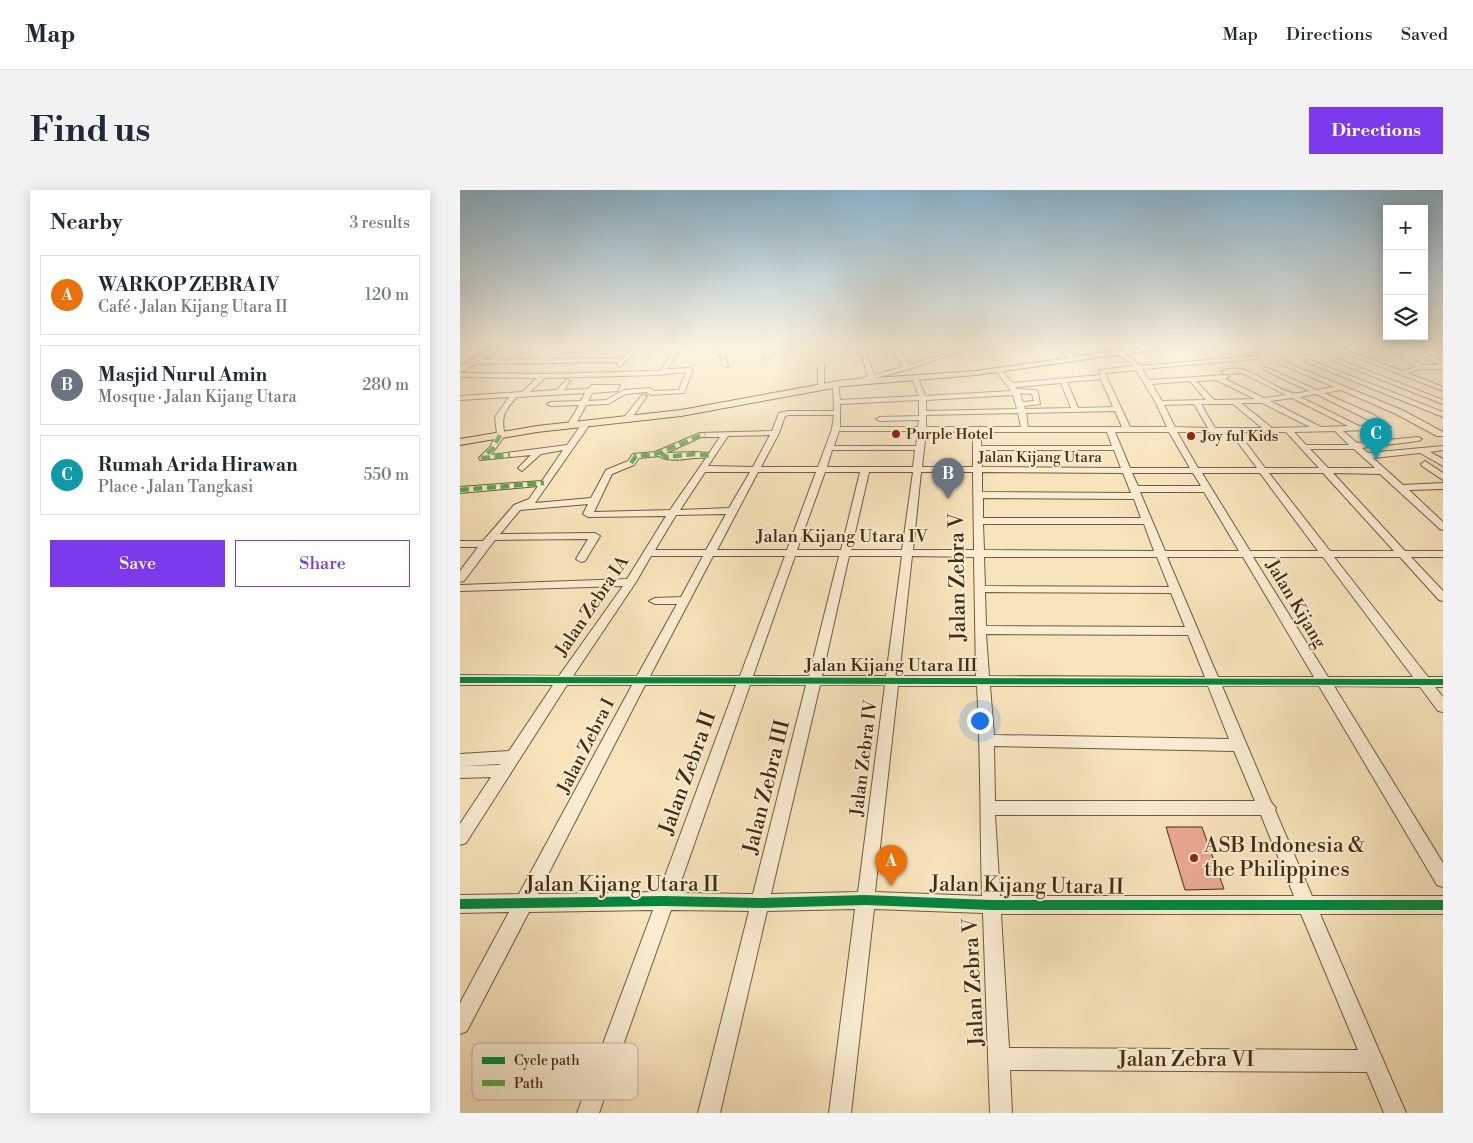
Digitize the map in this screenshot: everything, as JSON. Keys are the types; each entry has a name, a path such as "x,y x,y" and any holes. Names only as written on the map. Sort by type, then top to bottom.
{"main road":[{"path":"460,442 572,424 681,413 813,389"}],"street":[{"path":"460,398 524,394 529,389"},
{"path":"529,394 553,389"},
{"path":"572,424 591,389"},
{"path":"551,404 611,401 618,394 629,391 652,390 651,393 682,392 683,389"},
{"name":"Jalan Zebra II","path":"613,1043 836,430 838,408 836,389"},
{"path":"916,389 923,415"},
{"path":"1015,389 1025,430"},
{"path":"1067,389 1075,409"},
{"path":"1108,389 1127,430"},
{"name":"Jalan Kijang","path":"1152,389 1172,430 1196,471 1443,879"},
{"path":"1200,389 1213,403"},
{"path":"1241,389 1321,430"},
{"path":"1278,389 1359,428"},
{"path":"838,408 877,400 977,430 1321,430 1387,427 1371,417 1311,389"},
{"path":"1160,403 1213,403 1264,400 1335,389"},
{"path":"1345,389 1399,412 1440,434"},
{"path":"1379,389 1443,415"},
{"path":"1409,389 1443,403"},
{"path":"836,430 879,430 923,415 1017,392 1035,391 1038,402 1021,407"},
{"path":"515,395 500,413 497,421 500,435 493,448 483,458 570,447"},
{"path":"626,420 644,396"},
{"path":"472,406 484,397"},
{"path":"877,400 880,419 879,430"},
{"path":"1236,402 1270,430"},
{"path":"1197,403 1213,430"},
{"path":"1371,417 1443,403"},
{"path":"880,419 1021,407 1117,409"},
{"name":"Jalan Zebra I","path":"460,1024 641,680 775,433 782,415 838,408"},
{"name":"Jalan Zebra IV","path":"840,1113 923,415"},
{"path":"460,579 463,568 518,507 532,501 586,424"},
{"path":"1337,429 1443,527"},
{"name":"Jalan Zebra V","path":"977,430 976,470 980,630 987,740 987,808 1001,1113"},
{"path":"1110,430 1160,555 1395,1113"},
{"path":"1232,430 1443,708"},
{"path":"1288,430 1443,598"},
{"path":"733,511 588,514 609,472 631,463 636,456 661,452 700,435 775,433"},
{"name":"Jalan Zebra IA","path":"462,832 631,582 661,531 675,513 726,434"},
{"path":"1304,447 1356,446 1418,439"},
{"path":"829,448 919,448"},
{"path":"977,448 1117,448"},
{"path":"1367,456 1443,448"},
{"path":"1421,450 1443,463"},
{"path":"522,468 533,456 541,451"},
{"path":"661,452 663,456 695,454 711,456"},
{"path":"1425,464 1443,477"},
{"name":"Jalan Kijang Utara","path":"703,469 1383,471"},
{"name":"Jalan Zebra III","path":"709,1113 865,470"},
{"path":"460,490 544,483"},
{"path":"1402,488 1443,486"},
{"path":"978,495 1208,489"},
{"path":"518,507 594,501"},
{"path":"978,521 1146,521"},
{"path":"460,544 488,540 595,536 581,559"},
{"name":"Jalan Kijang Utara IV","path":"649,553 1328,556 1443,554"},
{"path":"460,588 631,582"},
{"path":"980,589 1176,590"},
{"path":"655,601 685,600"},
{"path":"980,630 1193,631"},
{"name":"Jalan Kijang Utara III","path":"460,680 1443,682"},
{"path":"987,740 1239,744"},
{"path":"460,760 513,757"},
{"path":"460,772 504,770"},
{"path":"987,808 1268,808"},
{"name":"Jalan Kijang Utara II","path":"460,904 663,901 760,903 865,900 991,904 1443,905"},
{"name":"Jalan Zebra VI","path":"998,1059 1373,1061"},
{"name":"Jalan Zebra II","path":"588,1113 593,1100"}],"building":[{"name":"ASB Indonesia & the Philippines","path":"1166,827 1202,827 1224,889 1185,890"}],"marked path":[{"path":"631,463 636,456 656,454 705,434"},
{"path":"500,435 493,448 483,458 510,455"},
{"path":"661,453 666,457 695,454 711,456"},
{"path":"460,490 544,483"}],"cycle path":[{"path":"460,680 1443,682"},
{"path":"460,904 663,901 760,903 865,900 991,905 1443,905"}],"place":[{"name":"Purple Hotel","path":"896,434"},
{"name":"Joy ful Kids","path":"1191,436"},
{"name":"Rumah Arida Hirawan","path":"1376,459"},
{"name":"Masjid Nurul Amin","path":"948,499"},
{"name":"ASB Indonesia & the Philippines","path":"1194,858"},
{"name":"WARKOP ZEBRA IV","path":"891,886"}]}
